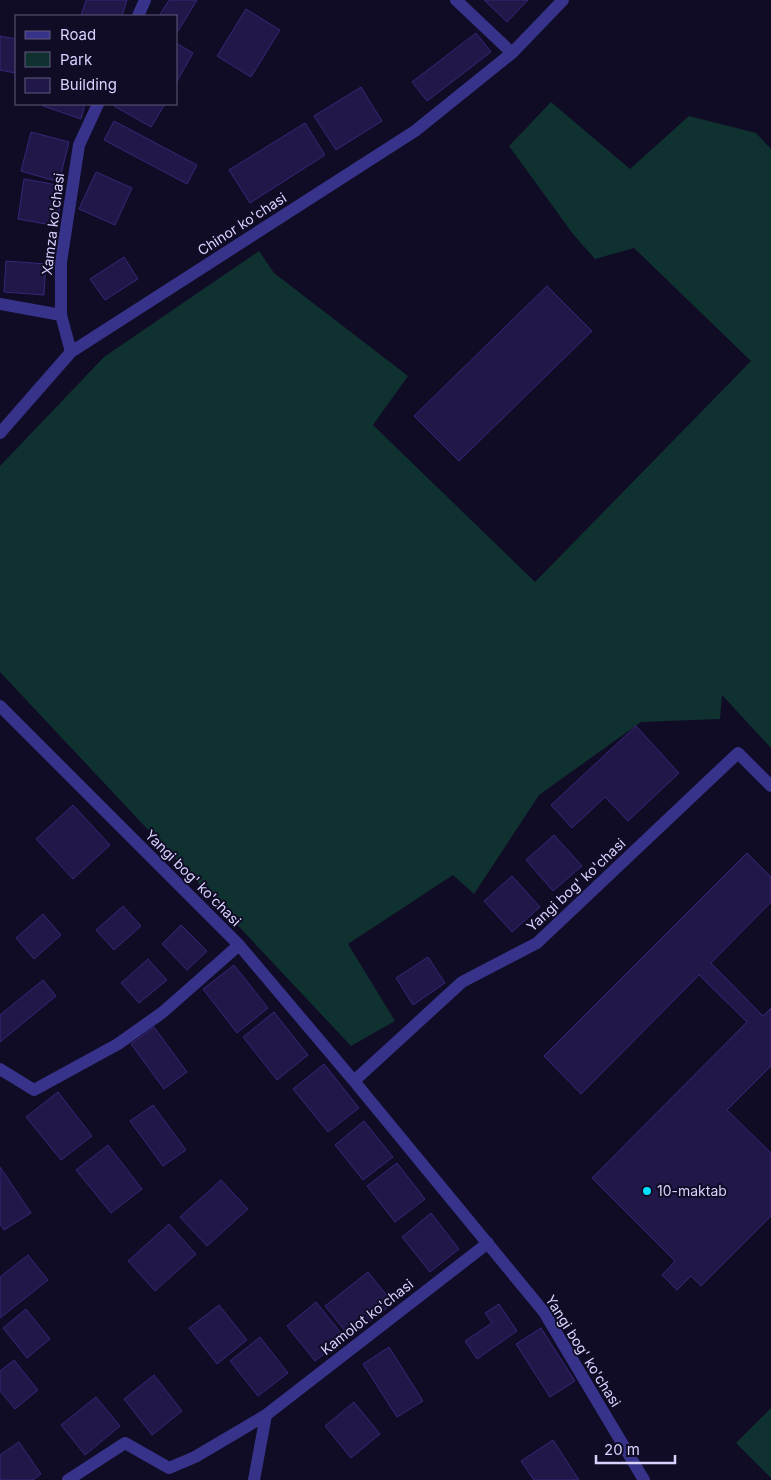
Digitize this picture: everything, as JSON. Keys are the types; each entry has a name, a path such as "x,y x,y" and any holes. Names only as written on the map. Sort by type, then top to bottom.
{"street":[{"path":"138,15 145,0"},
{"path":"456,0 512,53"},
{"name":"Chinor ko'chasi","path":"0,433 71,352 415,131 512,53 563,0"},
{"name":"Xamza ko'chasi","path":"71,352 61,316 61,262 79,145 98,105"},
{"path":"0,304 61,316"},
{"name":"Yangi bog' ko'chasi","path":"0,706 239,945 354,1081 544,1312 644,1480"},
{"name":"Yangi bog' ko'chasi","path":"354,1081 462,982 537,942 738,753 771,786"},
{"path":"0,1069 34,1090 118,1044 164,1012 239,945"},
{"name":"Kamolot ko'chasi","path":"68,1480 125,1443 169,1468 195,1457 266,1415 488,1243"},
{"path":"254,1480 266,1415"}],"green space":[{"path":"551,102 630,169 689,116 756,133 771,149 771,748 722,695 720,719 641,722 539,795 474,894 453,875 348,944 395,1021 351,1046 0,672 0,466 104,357 259,251 274,273 408,376 373,425 535,582 751,361 634,248 595,259 573,234 509,146"},
{"path":"771,1408 771,1478 736,1443"}],"building":[{"path":"86,0 127,0 122,15 81,15"},
{"path":"169,0 197,0 178,31 178,15 160,15"},
{"path":"484,0 528,0 507,22"},
{"path":"246,9 280,30 251,77 217,56"},
{"path":"476,33 491,52 427,101 412,82"},
{"path":"0,36 15,39 15,73 0,70"},
{"path":"178,44 193,53 178,79"},
{"path":"361,87 382,121 336,150 314,116"},
{"path":"44,105 85,105 81,119"},
{"path":"114,105 164,105 151,127"},
{"path":"114,121 197,165 187,184 104,140"},
{"path":"305,123 325,155 250,203 229,170"},
{"path":"31,132 69,142 59,182 21,171"},
{"path":"96,172 132,188 115,225 79,209"},
{"path":"24,179 63,186 57,226 18,219"},
{"path":"124,257 138,279 105,300 90,279"},
{"path":"6,261 46,264 44,295 4,292"},
{"path":"547,286 592,331 459,461 414,416"},
{"path":"636,726 679,773 628,821 605,797 572,828 551,805"},
{"path":"73,805 110,845 73,879 36,839"},
{"path":"554,835 582,866 553,891 526,860"},
{"path":"747,853 771,877 771,902 711,963 763,1016 771,1008 771,1066 727,1110 771,1153 771,1216 701,1286 691,1276 677,1290 662,1275 675,1261 592,1178 747,1022 699,975 581,1094 544,1056"},
{"path":"512,876 540,907 512,932 484,901"},
{"path":"123,906 141,926 114,950 96,930"},
{"path":"43,914 61,935 34,959 16,938"},
{"path":"181,925 207,951 187,970 162,944"},
{"path":"428,957 445,983 413,1005 396,978"},
{"path":"148,959 167,980 139,1003 121,983"},
{"path":"234,965 268,1008 237,1033 203,989"},
{"path":"43,980 56,996 0,1042 0,1015"},
{"path":"274,1012 308,1055 277,1080 243,1037"},
{"path":"154,1027 187,1072 164,1089 131,1044"},
{"path":"324,1064 359,1108 328,1132 293,1089"},
{"path":"58,1092 92,1136 61,1160 26,1117"},
{"path":"153,1105 186,1150 163,1166 130,1121"},
{"path":"364,1121 393,1157 363,1180 335,1145"},
{"path":"108,1145 142,1189 111,1213 76,1170"},
{"path":"397,1163 425,1199 395,1222 367,1186"},
{"path":"0,1167 31,1213 4,1230 0,1224"},
{"path":"221,1180 248,1209 207,1246 180,1217"},
{"path":"431,1213 459,1249 430,1272 402,1237"},
{"path":"169,1224 196,1254 155,1291 128,1261"},
{"path":"28,1255 48,1280 0,1318 0,1277"},
{"path":"368,1272 393,1303 350,1337 325,1306"},
{"path":"316,1302 345,1338 315,1361 287,1326"},
{"path":"499,1304 517,1331 477,1359 465,1341 492,1323 485,1313"},
{"path":"219,1305 247,1340 217,1364 189,1328"},
{"path":"26,1309 50,1339 27,1358 3,1328"},
{"path":"541,1328 575,1381 550,1397 516,1344"},
{"path":"260,1337 288,1373 258,1396 230,1361"},
{"path":"389,1347 423,1401 397,1417 363,1364"},
{"path":"14,1360 38,1390 15,1409 0,1391 0,1371"},
{"path":"154,1375 182,1411 152,1435 124,1399"},
{"path":"96,1397 120,1426 85,1455 61,1425"},
{"path":"354,1402 380,1434 351,1458 325,1426"},
{"path":"553,1440 579,1480 534,1480 521,1461"},
{"path":"19,1442 41,1474 33,1480 0,1480 0,1455"}],"place":[{"name":"10-maktab","path":"647,1191"}]}
